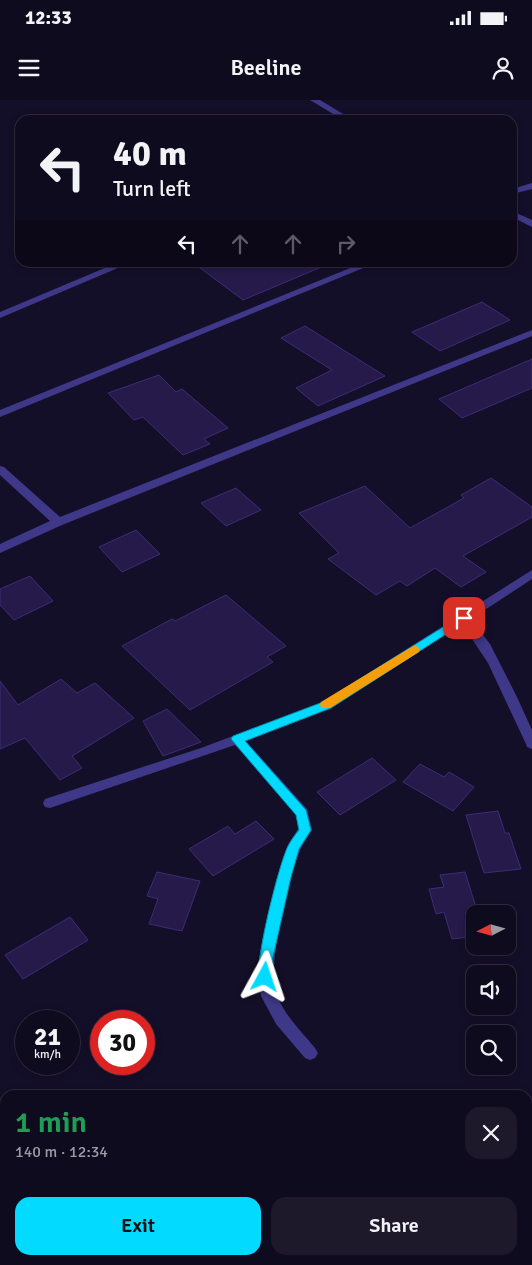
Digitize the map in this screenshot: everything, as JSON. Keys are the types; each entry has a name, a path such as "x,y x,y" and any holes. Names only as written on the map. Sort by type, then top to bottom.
{"street":[{"path":"314,100 340,115"},
{"path":"517,190 532,186"},
{"path":"517,216 532,224"},
{"path":"0,315 115,267"},
{"path":"0,414 362,267"},
{"path":"0,549 58,522 532,332"},
{"path":"0,470 58,522"},
{"path":"50,803 206,752 327,705 532,574"},
{"path":"464,618 481,637 490,652 532,744"},
{"path":"237,739 302,813 305,830 294,847 284,877 266,957 265,977 270,996 280,1019 310,1053"}],"building":[{"path":"199,267 321,267 243,300"},
{"path":"482,302 510,320 440,351 412,332"},
{"path":"305,326 385,376 318,406 296,388 332,370 281,338"},
{"path":"532,359 532,388 462,418 439,399"},
{"path":"159,375 176,392 182,389 228,428 204,439 210,444 183,455 143,417 134,420 108,393"},
{"path":"491,478 532,507 532,517 463,556 486,572 461,587 435,568 407,586 400,581 376,595 328,559 339,553 299,513 365,486 410,528 464,498 461,495"},
{"path":"236,488 261,510 226,526 201,503"},
{"path":"136,530 160,554 122,572 99,547"},
{"path":"30,576 53,601 14,620 0,605 0,589"},
{"path":"226,595 286,646 267,657 273,662 190,710 122,646 172,619 175,621"},
{"path":"61,679 77,693 95,683 134,718 72,756 82,768 60,780 25,738 0,749 0,681 18,705"},
{"path":"167,709 201,742 163,756 143,721"},
{"path":"372,758 396,780 340,815 317,792"},
{"path":"420,764 444,777 449,772 474,787 453,811 403,782"},
{"path":"498,811 505,833 509,833 521,869 484,873 466,815"},
{"path":"256,821 274,839 213,876 189,849 228,826 235,834"},
{"path":"157,872 200,881 182,931 149,924 158,899 147,896"},
{"path":"465,872 475,904 466,905 466,937 452,939 444,912 436,914 429,889 444,887 440,875"},
{"path":"70,917 88,940 23,979 5,955"}],"slow traffic":[{"path":"326,705 415,649"}],"route":[{"path":"265,977 266,957 284,877 294,847 305,830 302,813 237,739 327,705 464,618"}]}
